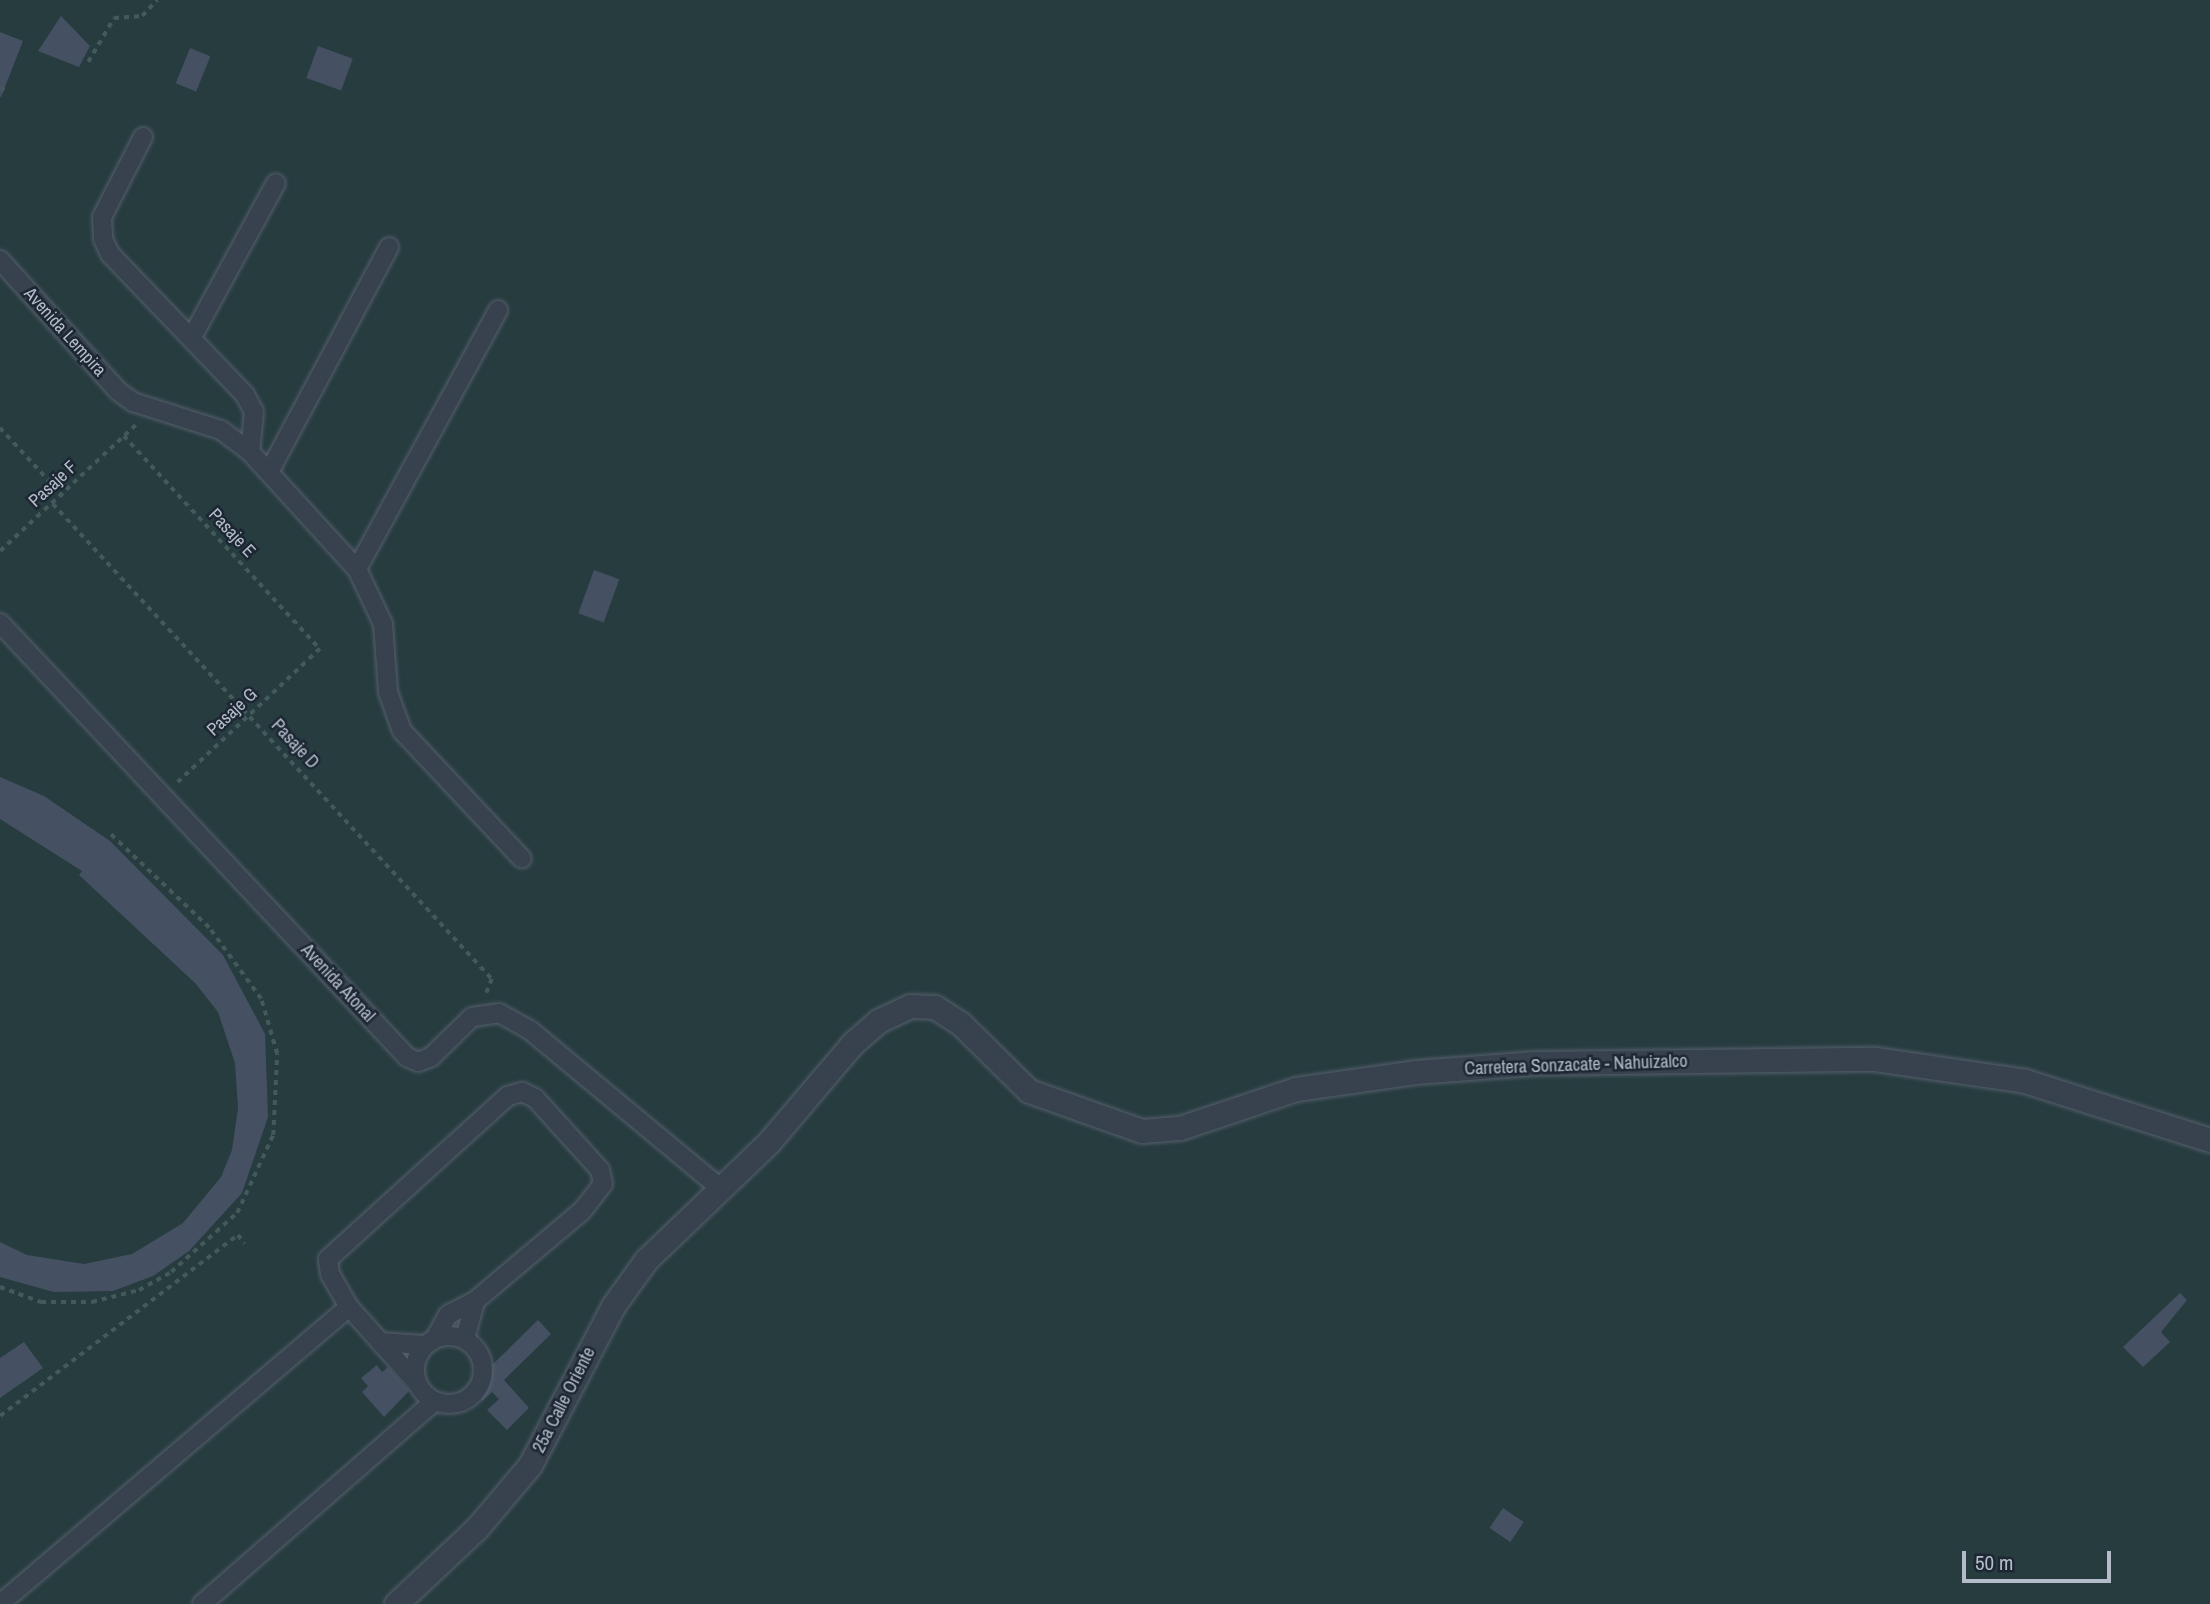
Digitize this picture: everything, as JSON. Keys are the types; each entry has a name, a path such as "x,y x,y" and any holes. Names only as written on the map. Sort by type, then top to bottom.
{"street":[{"path":"143,137 100,228 110,254 192,337 254,412 250,452 357,569 383,624 388,692 402,731 522,859"},
{"path":"192,337 276,183"},
{"path":"269,472 389,247"},
{"name":"Avenida Lempira","path":"0,260 133,402 221,430 250,452"},
{"path":"357,569 498,310"},
{"name":"Avenida Atonal","path":"0,623 407,1057 418,1062 431,1057 472,1017 489,1011"},
{"name":"Carretera Sonzacate - Nahuizalco","path":"718,1186 769,1143 865,1031 890,1013 921,1006 960,1023 1029,1091 1142,1131 1180,1128 1296,1089 1415,1072 1535,1063 1875,1059 2025,1081 2210,1140"},
{"path":"489,1011 531,1031 718,1186"},
{"path":"417,1383 414,1370 429,1341 448,1315 475,1301 583,1210 603,1184 600,1170 535,1098 522,1091 508,1096 338,1245 328,1259 330,1274 349,1307 417,1383 435,1401"},
{"name":"25a Calle Oriente","path":"396,1604 476,1530 530,1465 623,1290 718,1186"},
{"path":"465,1339 475,1301"},
{"path":"1,1604 349,1307"},
{"path":"202,1604 435,1401 465,1400 480,1385 480,1354 465,1339 380,1342"}],"path":[{"path":"88,61 114,18 142,16 157,0"},
{"path":"0,88 8,91"},
{"path":"0,428 63,496"},
{"name":"Pasaje F","path":"0,551 63,496 124,436"},
{"name":"Pasaje E","path":"124,436 320,649"},
{"name":"Pasaje D","path":"53,505 492,979 484,999 489,1011"},
{"name":"Pasaje G","path":"163,796 320,649"},
{"path":"0,1287 41,1302 92,1302 139,1290 171,1272 237,1213 273,1135 276,1054 261,999 209,928 110,834"},
{"path":"0,1416 238,1235 245,1244"}],"green space":[{"path":"0,0 2210,0 2210,1604 0,1604"}],"building":[{"path":"61,16 90,46 79,67 38,51"},
{"path":"0,32 23,41 1,97 0,97"},
{"path":"318,46 353,59 341,91 306,78"},
{"path":"190,48 210,56 196,91 176,83"},
{"path":"594,570 619,579 604,622 578,613"},
{"path":"0,777 44,796 110,841 223,955 265,1034 268,1117 242,1193 189,1251 153,1276 113,1291 54,1292 0,1277 0,1242 27,1255 84,1264 132,1254 183,1223 221,1177 232,1150 238,1108 235,1063 218,1012 195,983 79,875 82,871 0,819"},
{"path":"2180,1293 2187,1300 2161,1332 2170,1342 2143,1367 2123,1347"},
{"path":"538,1320 551,1334 504,1380 529,1408 507,1430 487,1410 499,1399 492,1392 481,1402 491,1366"},
{"path":"24,1342 43,1368 0,1398 0,1358"},
{"path":"377,1365 382,1372 388,1367 409,1391 384,1417 362,1392 368,1386 361,1378"},
{"path":"1503,1508 1524,1522 1510,1542 1490,1528"}]}
